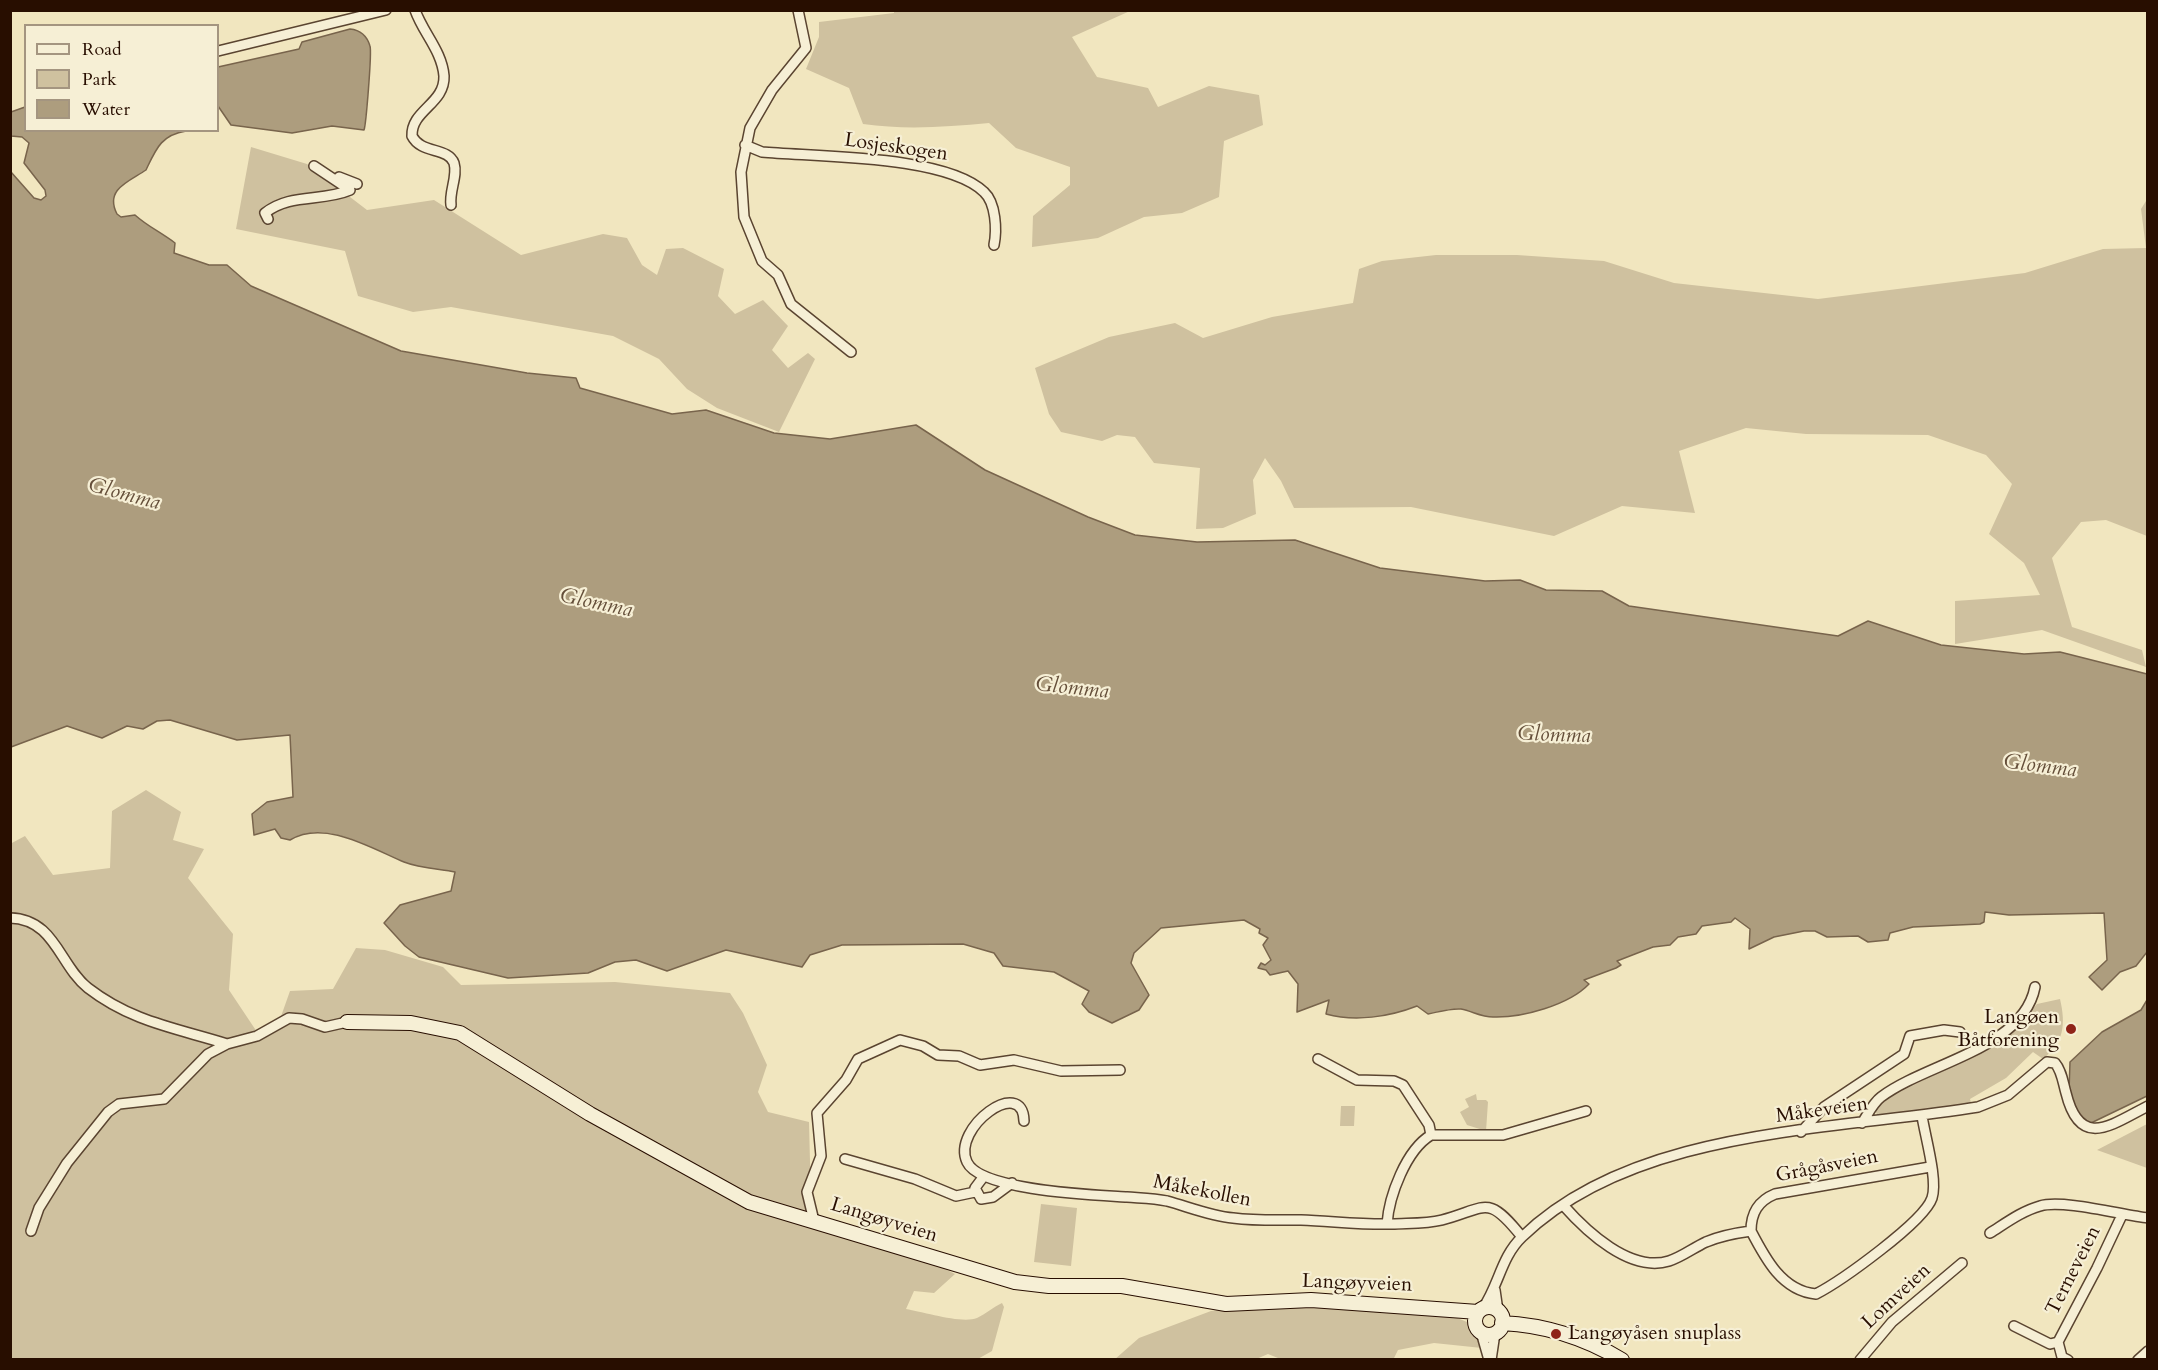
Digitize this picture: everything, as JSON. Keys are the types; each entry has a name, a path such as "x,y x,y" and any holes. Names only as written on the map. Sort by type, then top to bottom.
{"main road":[{"name":"Langøyveien","path":"347,1022 411,1023 459,1033 590,1114 731,1193 762,1207 1015,1282 1034,1285 1122,1286 1226,1304 1331,1300 1423,1306 1488,1321 1524,1324 1566,1334 1614,1358"}],"street":[{"path":"219,51 387,10"},
{"path":"415,10 439,56 444,75 439,96 415,120 412,136 420,147 446,154 453,161 455,170 450,189 451,205"},
{"path":"798,10 806,48 756,113 745,145 741,172 744,217 754,246 762,261 778,275 788,300 799,313 851,352"},
{"name":"Losjeskogen","path":"745,145 762,152 907,164 951,173 975,185 988,197 994,222 994,244"},
{"path":"268,219 265,213 291,200 324,197 350,190 314,166"},
{"path":"328,174 357,184"},
{"path":"10,918 32,922 45,930 76,976 89,988 132,1016 156,1025 185,1030 227,1044"},
{"path":"1862,1123 1880,1097 1983,1046 2004,1032 2016,1022 2032,1000 2035,987"},
{"path":"31,1231 39,1208 67,1163 108,1112 119,1104 164,1099 208,1054 227,1044 257,1036 289,1018 302,1019 325,1027 347,1022"},
{"path":"1800,1132 1824,1107 1904,1054 1910,1036 1944,1030 1960,1032"},
{"path":"814,1221 807,1192 821,1156 817,1113 846,1080 854,1063 862,1055 904,1040 923,1046 938,1055 959,1056 980,1065 1014,1060 1061,1071 1120,1070"},
{"path":"1318,1059 1357,1080 1394,1082 1403,1085 1429,1125 1431,1135"},
{"name":"Måkeveien","path":"1488,1321 1506,1257 1522,1237 1563,1205 1622,1173 1659,1159 1733,1142 1922,1116 1993,1102 2008,1095 2047,1062 2055,1063 2060,1068 2068,1103 2075,1118 2082,1126 2093,1130 2110,1126 2148,1106"},
{"path":"975,1192 977,1184 984,1176 968,1165 964,1153 965,1142 973,1129 992,1107 1004,1102 1012,1103 1022,1110 1024,1121"},
{"path":"1387,1224 1397,1180 1424,1139 1431,1135 1503,1135 1586,1111"},
{"path":"1563,1205 1586,1230 1606,1245 1632,1258 1653,1263 1674,1260 1717,1238 1751,1231 1772,1267 1785,1281 1800,1290 1816,1294 1839,1280 1922,1215 1932,1197 1922,1116"},
{"path":"845,1159 915,1179 948,1194 963,1196 975,1192"},
{"name":"Grågåsveien","path":"1751,1231 1755,1210 1764,1199 1775,1194 1930,1167"},
{"name":"Måkekollen","path":"984,1176 1053,1192 1165,1201 1231,1218 1387,1224 1441,1220 1485,1206 1497,1209 1522,1237"},
{"path":"975,1192 981,1199 989,1199 1012,1183"},
{"path":"1990,1233 2025,1211 2043,1205 2148,1218"},
{"name":"Terneveien","path":"2068,1359 2062,1357 2058,1342 2097,1268 2121,1215"},
{"name":"Lomveien","path":"1860,1359 1892,1322 1962,1263"},
{"name":"Måkeveien","path":"1488,1321 1495,1290"},
{"path":"1488,1321 1490,1359"},
{"path":"1488,1321 1490,1359"},
{"name":"Terneveien","path":"2014,1326 2050,1344 2058,1342"},
{"path":"2138,1359 2148,1351"}],"green space":[{"path":"894,11 1130,11 1072,37 1097,77 1148,88 1158,107 1209,86 1259,95 1263,125 1224,141 1219,197 1182,213 1144,217 1098,238 1032,247 1033,216 1070,185 1070,167 1016,148 989,123 941,127 863,124 849,88 806,69 819,37 819,22 894,13"},
{"path":"251,147 307,164 367,210 434,200 521,255 603,234 627,238 642,265 657,275 666,249 683,248 724,269 718,296 735,314 763,300 788,326 772,350 788,368 808,353 815,359 779,432 717,408 687,389 659,359 613,336 451,307 413,312 358,296 345,251 236,229"},
{"path":"2148,201 2147,536 2106,520 2081,522 2052,558 2072,627 2142,650 2146,667 2042,630 1955,644 1955,601 2040,595 2024,563 1989,534 2012,484 1986,455 1928,435 1806,434 1746,428 1679,451 1695,513 1622,506 1554,536 1411,507 1294,508 1281,481 1265,458 1253,480 1256,514 1223,528 1196,529 1200,468 1154,463 1135,437 1117,435 1102,441 1061,432 1049,414 1035,368 1109,337 1175,323 1203,338 1272,317 1353,303 1359,269 1382,261 1436,255 1517,255 1604,261 1674,283 1818,299 2025,273 2103,249 2146,248 2141,209"},
{"path":"146,790 181,812 173,840 204,849 188,878 233,934 229,990 259,1035 279,1022 290,991 333,989 356,948 385,950 443,967 461,985 615,982 730,993 743,1013 767,1065 758,1092 768,1112 809,1122 811,1201 822,1228 927,1260 955,1274 934,1293 914,1291 906,1309 962,1320 977,1318 1002,1303 1004,1307 992,1351 976,1360 11,1359 10,844 25,836 53,875 110,868 112,811"},
{"path":"2060,999 2063,1017 2062,1032 2050,1053 2043,1059 2033,1052 2006,1078 1970,1099 1972,1106 1879,1118 1874,1109 1892,1096 2004,1039 2037,1004"},
{"path":"1476,1094 1477,1100 1488,1102 1486,1131 1467,1125 1460,1112 1469,1107 1465,1099"},
{"path":"1341,1106 1355,1106 1354,1126 1340,1126"},
{"path":"2147,1124 2147,1168 2097,1150"},
{"path":"1041,1204 1077,1208 1071,1266 1034,1262"},
{"path":"1326,1302 1443,1312 1467,1322 1482,1348 1434,1343 1398,1350 1393,1360 1283,1360 1268,1354 1254,1360 1114,1360 1139,1338 1211,1311"}],"water":[{"path":"350,29 363,34 367,39 370,46 370,61 364,130 332,126 292,133 231,125 219,107 219,67 299,49 302,42"},
{"name":"Glomma","path":"24,107 24,132 182,132 160,144 146,170 126,182 116,192 114,205 117,214 121,217 135,215 175,243 174,253 209,265 227,265 251,286 401,351 527,373 576,378 580,388 672,414 706,410 774,433 830,439 916,425 985,470 1088,517 1135,535 1197,542 1295,540 1380,568 1485,581 1520,580 1546,590 1602,591 1629,606 1838,636 1868,621 1941,645 2024,654 2060,652 2147,674 2147,952 2136,966 2120,972 2102,990 2089,977 2107,960 2104,913 2009,915 1985,912 1984,922 1980,924 1913,927 1890,933 1888,940 1868,942 1858,936 1827,937 1815,931 1804,931 1774,937 1749,949 1750,929 1735,918 1731,922 1702,926 1696,934 1678,937 1670,945 1653,947 1617,961 1621,965 1584,980 1589,984 1570,998 1531,1013 1493,1017 1457,1009 1428,1014 1417,1006 1384,1015 1349,1018 1326,1014 1329,1000 1297,1012 1298,984 1288,971 1270,975 1266,970 1258,968 1261,963 1265,965 1271,960 1263,945 1268,938 1259,933 1260,929 1244,920 1161,928 1134,953 1131,963 1149,995 1139,1010 1112,1023 1089,1012 1082,1004 1089,991 1054,972 1003,966 994,953 963,944 842,945 810,955 802,967 726,950 667,971 636,960 615,962 588,973 508,978 419,957 405,946 384,923 400,905 451,891 455,872 410,864 362,843 332,834 303,834 290,840 281,838 275,829 254,835 252,814 267,802 293,797 290,735 237,740 170,720 157,721 143,729 127,726 102,738 67,726 11,747 11,172 34,198 41,200 46,196 45,190 24,163 29,143 22,137 11,136 11,112"},
{"path":"2147,1000 2147,1096 2091,1123 2079,1119 2069,1091 2070,1062 2102,1032 2141,1010"}],"place":[{"name":"Langøen Båtforening","path":"2071,1029"},
{"name":"Langøyåsen snuplass","path":"1556,1334"}]}
